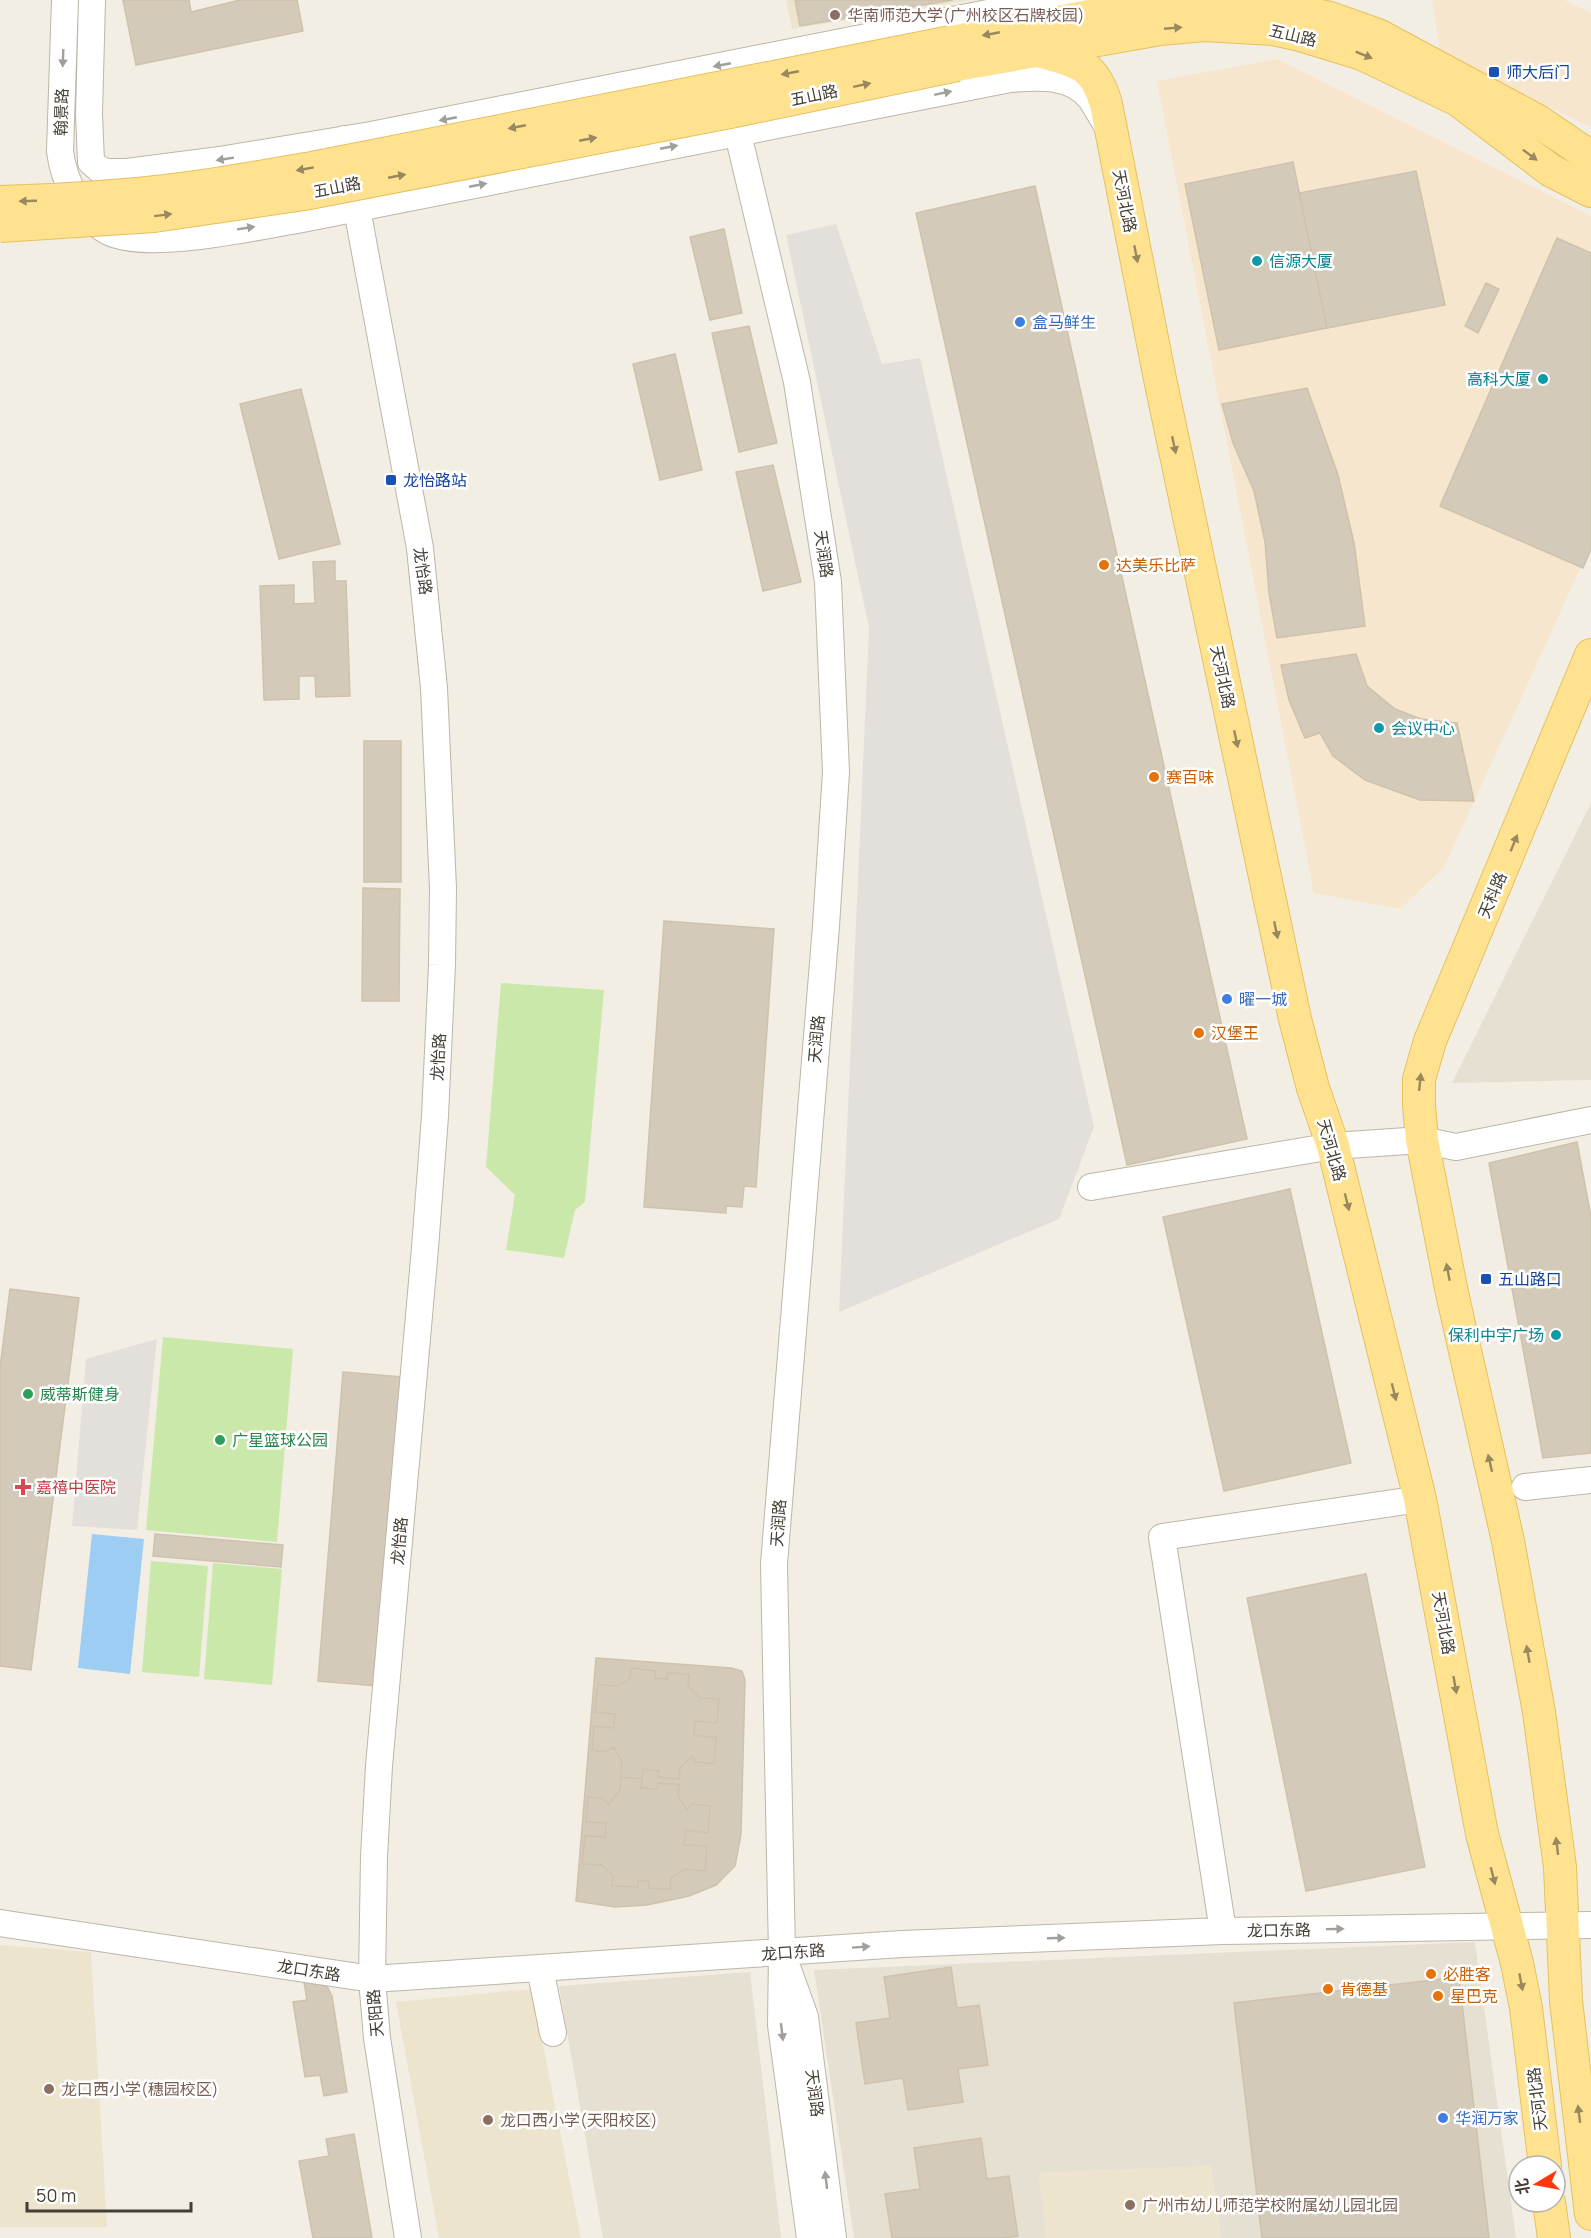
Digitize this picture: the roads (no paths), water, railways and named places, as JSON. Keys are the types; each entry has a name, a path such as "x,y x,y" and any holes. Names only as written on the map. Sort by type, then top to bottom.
{"main road":[{"name":"五山路","path":"0,226 154,216 304,194 723,113 1110,12 1189,3 1223,2 1265,5 1330,18 1378,35 1538,121 1591,157"},
{"name":"五山路","path":"0,202 102,198 180,189 254,178 954,53 1039,51 1160,29 1205,25 1273,29 1362,54 1458,100 1550,170 1591,191"},
{"name":"天河北路","path":"1039,51 1089,70 1100,83 1293,1008 1312,1088 1333,1146 1420,1499 1482,1834 1517,1963 1526,2008 1544,2154"},
{"name":"天科路","path":"1422,1140 1419,1079 1430,1041 1591,655"},
{"path":"1422,1140 1452,1293 1508,1541 1539,1712 1560,1867 1577,1925 1566,2001 1591,2214"},
{"path":"1551,2214 1554,2238"}],"street":[{"name":"翰景路","path":"65,0 60,151 62,166 70,186 89,217 108,231 127,237 167,238 242,229 359,209"},
{"name":"翰景路","path":"92,0 89,114 91,162 99,169 107,172 127,172 220,160 344,139"},
{"path":"344,139 1003,10 1058,6 1110,12"},
{"path":"359,209 1010,79 1039,77 1058,79 1075,87 1090,98 1112,135"},
{"name":"天润路","path":"738,134 797,382 821,535 828,582 836,772 826,926 774,1564 782,1953 781,2025 810,2238"},
{"name":"龙怡路","path":"344,139 359,209 420,548 434,688 443,888 435,1116 379,1766 374,1857 372,1979"},
{"path":"1091,1187 1333,1146 1422,1140 1456,1147 1591,1120"},
{"path":"1525,1487 1591,1480"},
{"path":"1223,1931 1162,1537 1420,1499"},
{"name":"龙口东路","path":"0,1923 372,1979 902,1944 1223,1931 1577,1925"},
{"name":"天润路","path":"782,1953 805,2017 833,2238"},
{"path":"540,1968 552,2033"},
{"name":"天阳路","path":"372,1979 377,2038 408,2238"},
{"name":"天阳路","path":"372,1979 393,2035 426,2238"}],"water":[{"path":"92,1534 144,1539 130,1674 78,1668"}],"place":[{"name":"华南师范大学(广州校区石牌校园)","path":"835,15"},
{"name":"师大后门","path":"1494,72"},
{"name":"信源大厦","path":"1257,261"},
{"name":"盒马鲜生","path":"1020,322"},
{"name":"高科大厦","path":"1543,379"},
{"name":"龙怡路站","path":"391,480"},
{"name":"达美乐比萨","path":"1104,565"},
{"name":"会议中心","path":"1379,728"},
{"name":"赛百味","path":"1154,777"},
{"name":"曜一城","path":"1227,999"},
{"name":"汉堡王","path":"1199,1033"},
{"name":"五山路口","path":"1486,1279"},
{"name":"保利中宇广场","path":"1556,1335"},
{"name":"威蒂斯健身","path":"28,1394"},
{"name":"广星篮球公园","path":"220,1440"},
{"name":"嘉禧中医院","path":"23,1487"},
{"name":"必胜客","path":"1431,1974"},
{"name":"肯德基","path":"1328,1989"},
{"name":"星巴克","path":"1438,1996"},
{"name":"龙口西小学(穗园校区)","path":"49,2089"},
{"name":"华润万家","path":"1443,2118"},
{"name":"龙口西小学(天阳校区)","path":"488,2120"},
{"name":"广州市幼儿师范学校附属幼儿园北园","path":"1130,2205"}]}
